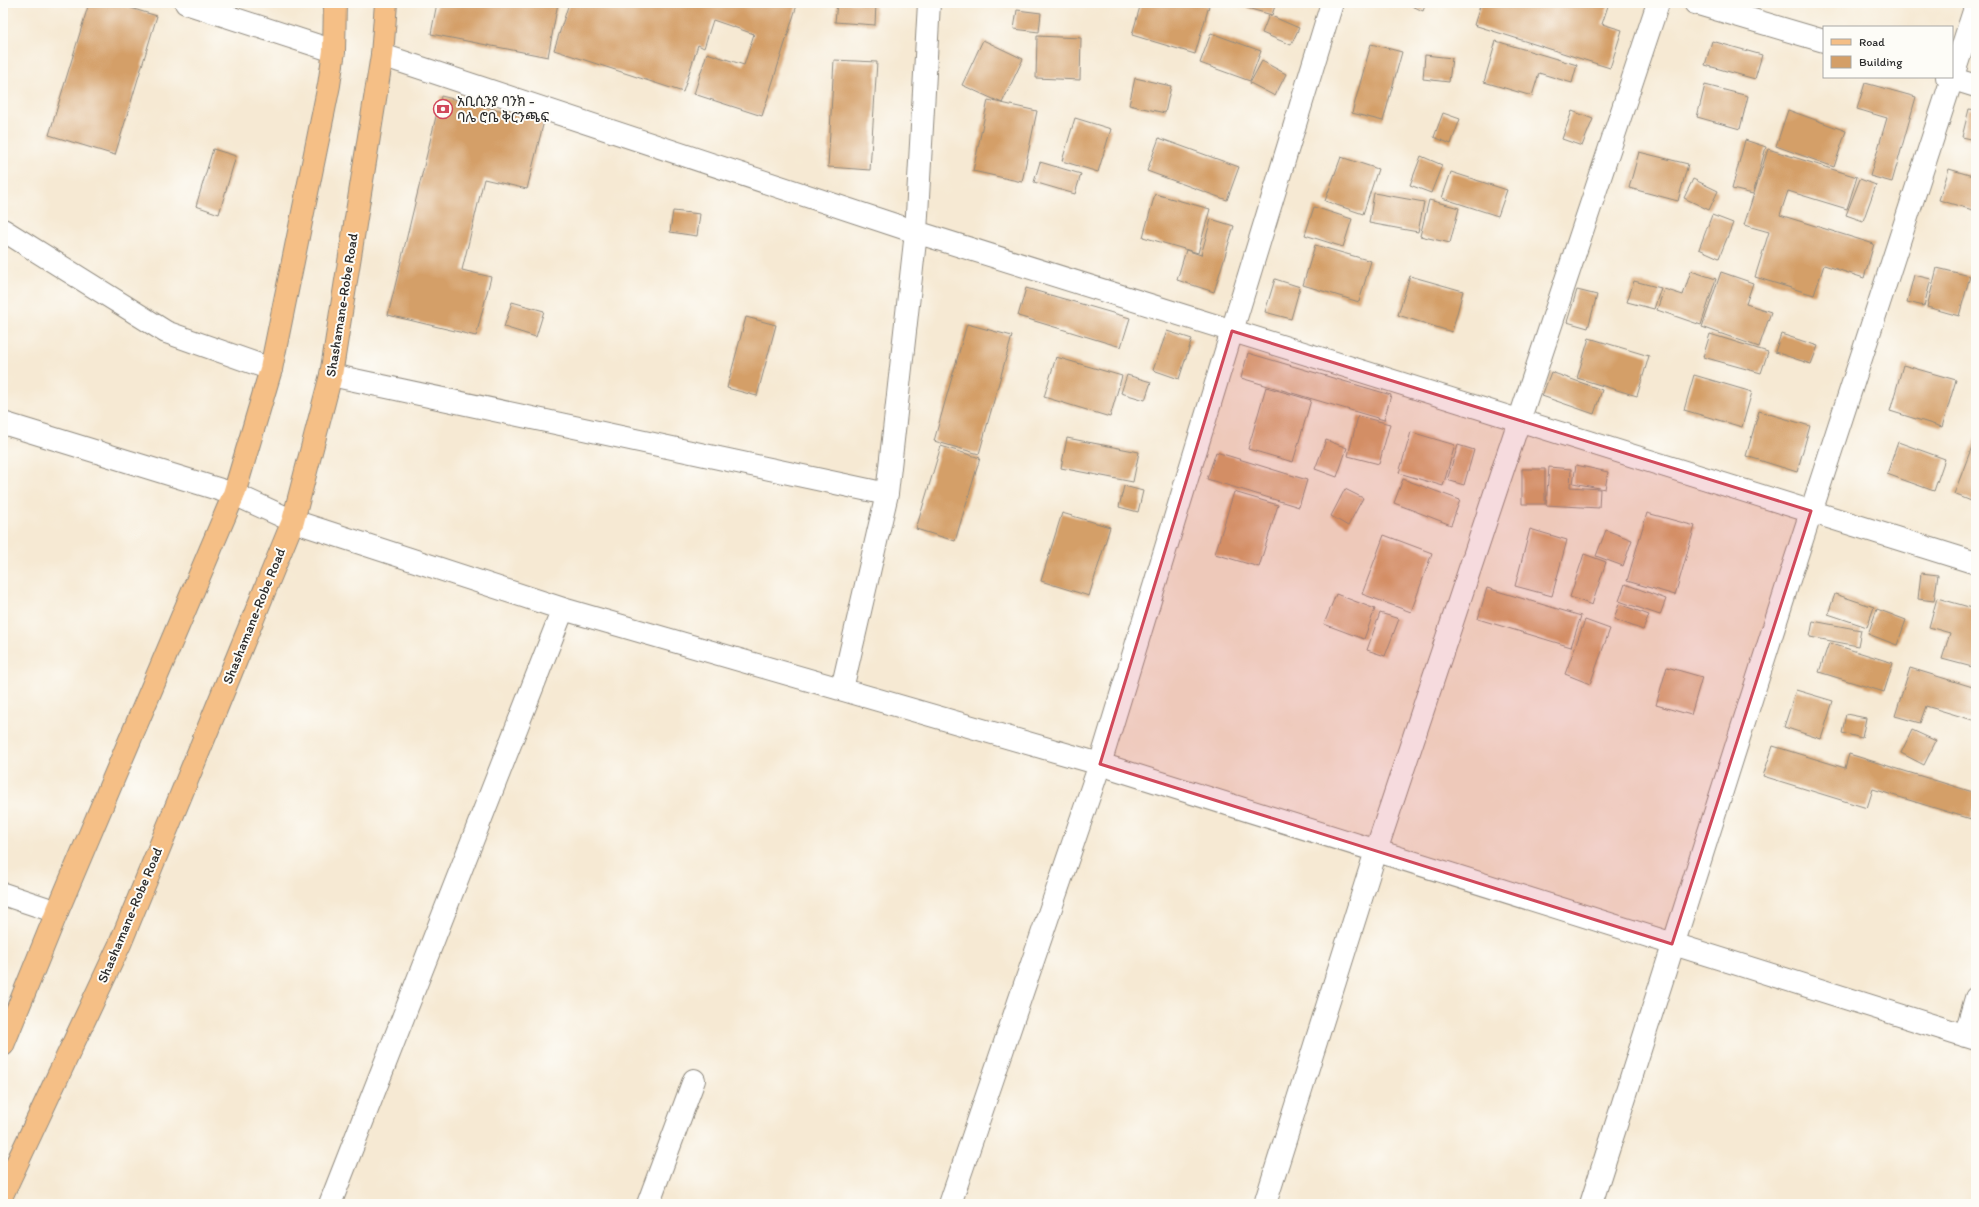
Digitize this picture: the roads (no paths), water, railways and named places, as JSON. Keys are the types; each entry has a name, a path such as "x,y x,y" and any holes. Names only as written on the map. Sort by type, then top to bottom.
{"main road":[{"path":"3,1045 57,912 234,494 271,369 329,85 334,51 335,3"},
{"name":"Shashamane-Robe Road","path":"3,1193 120,944 292,521 331,375 382,55 386,3"}],"street":[{"path":"186,3 334,51"},
{"path":"842,689 887,494 916,232 929,3"},
{"path":"950,1204 1100,764 1332,3"},
{"path":"1265,1204 1376,851 1658,3"},
{"path":"1695,3 1823,41"},
{"path":"1953,70 1976,6"},
{"path":"382,55 916,232 1976,563"},
{"path":"1591,1204 1672,944 1950,78 1976,86"},
{"path":"3,230 166,332 271,369"},
{"path":"331,375 887,494"},
{"path":"3,423 234,494 292,521 563,609 1100,764 1970,1038 1976,998"},
{"path":"330,1204 563,609"},
{"path":"3,894 57,912"},
{"path":"648,1204 694,1080"}],"place":[{"name":"አቢሲንያ ባንክ - ባሌ ሮቤ ቅርንጫፍ","path":"443,109"}]}
